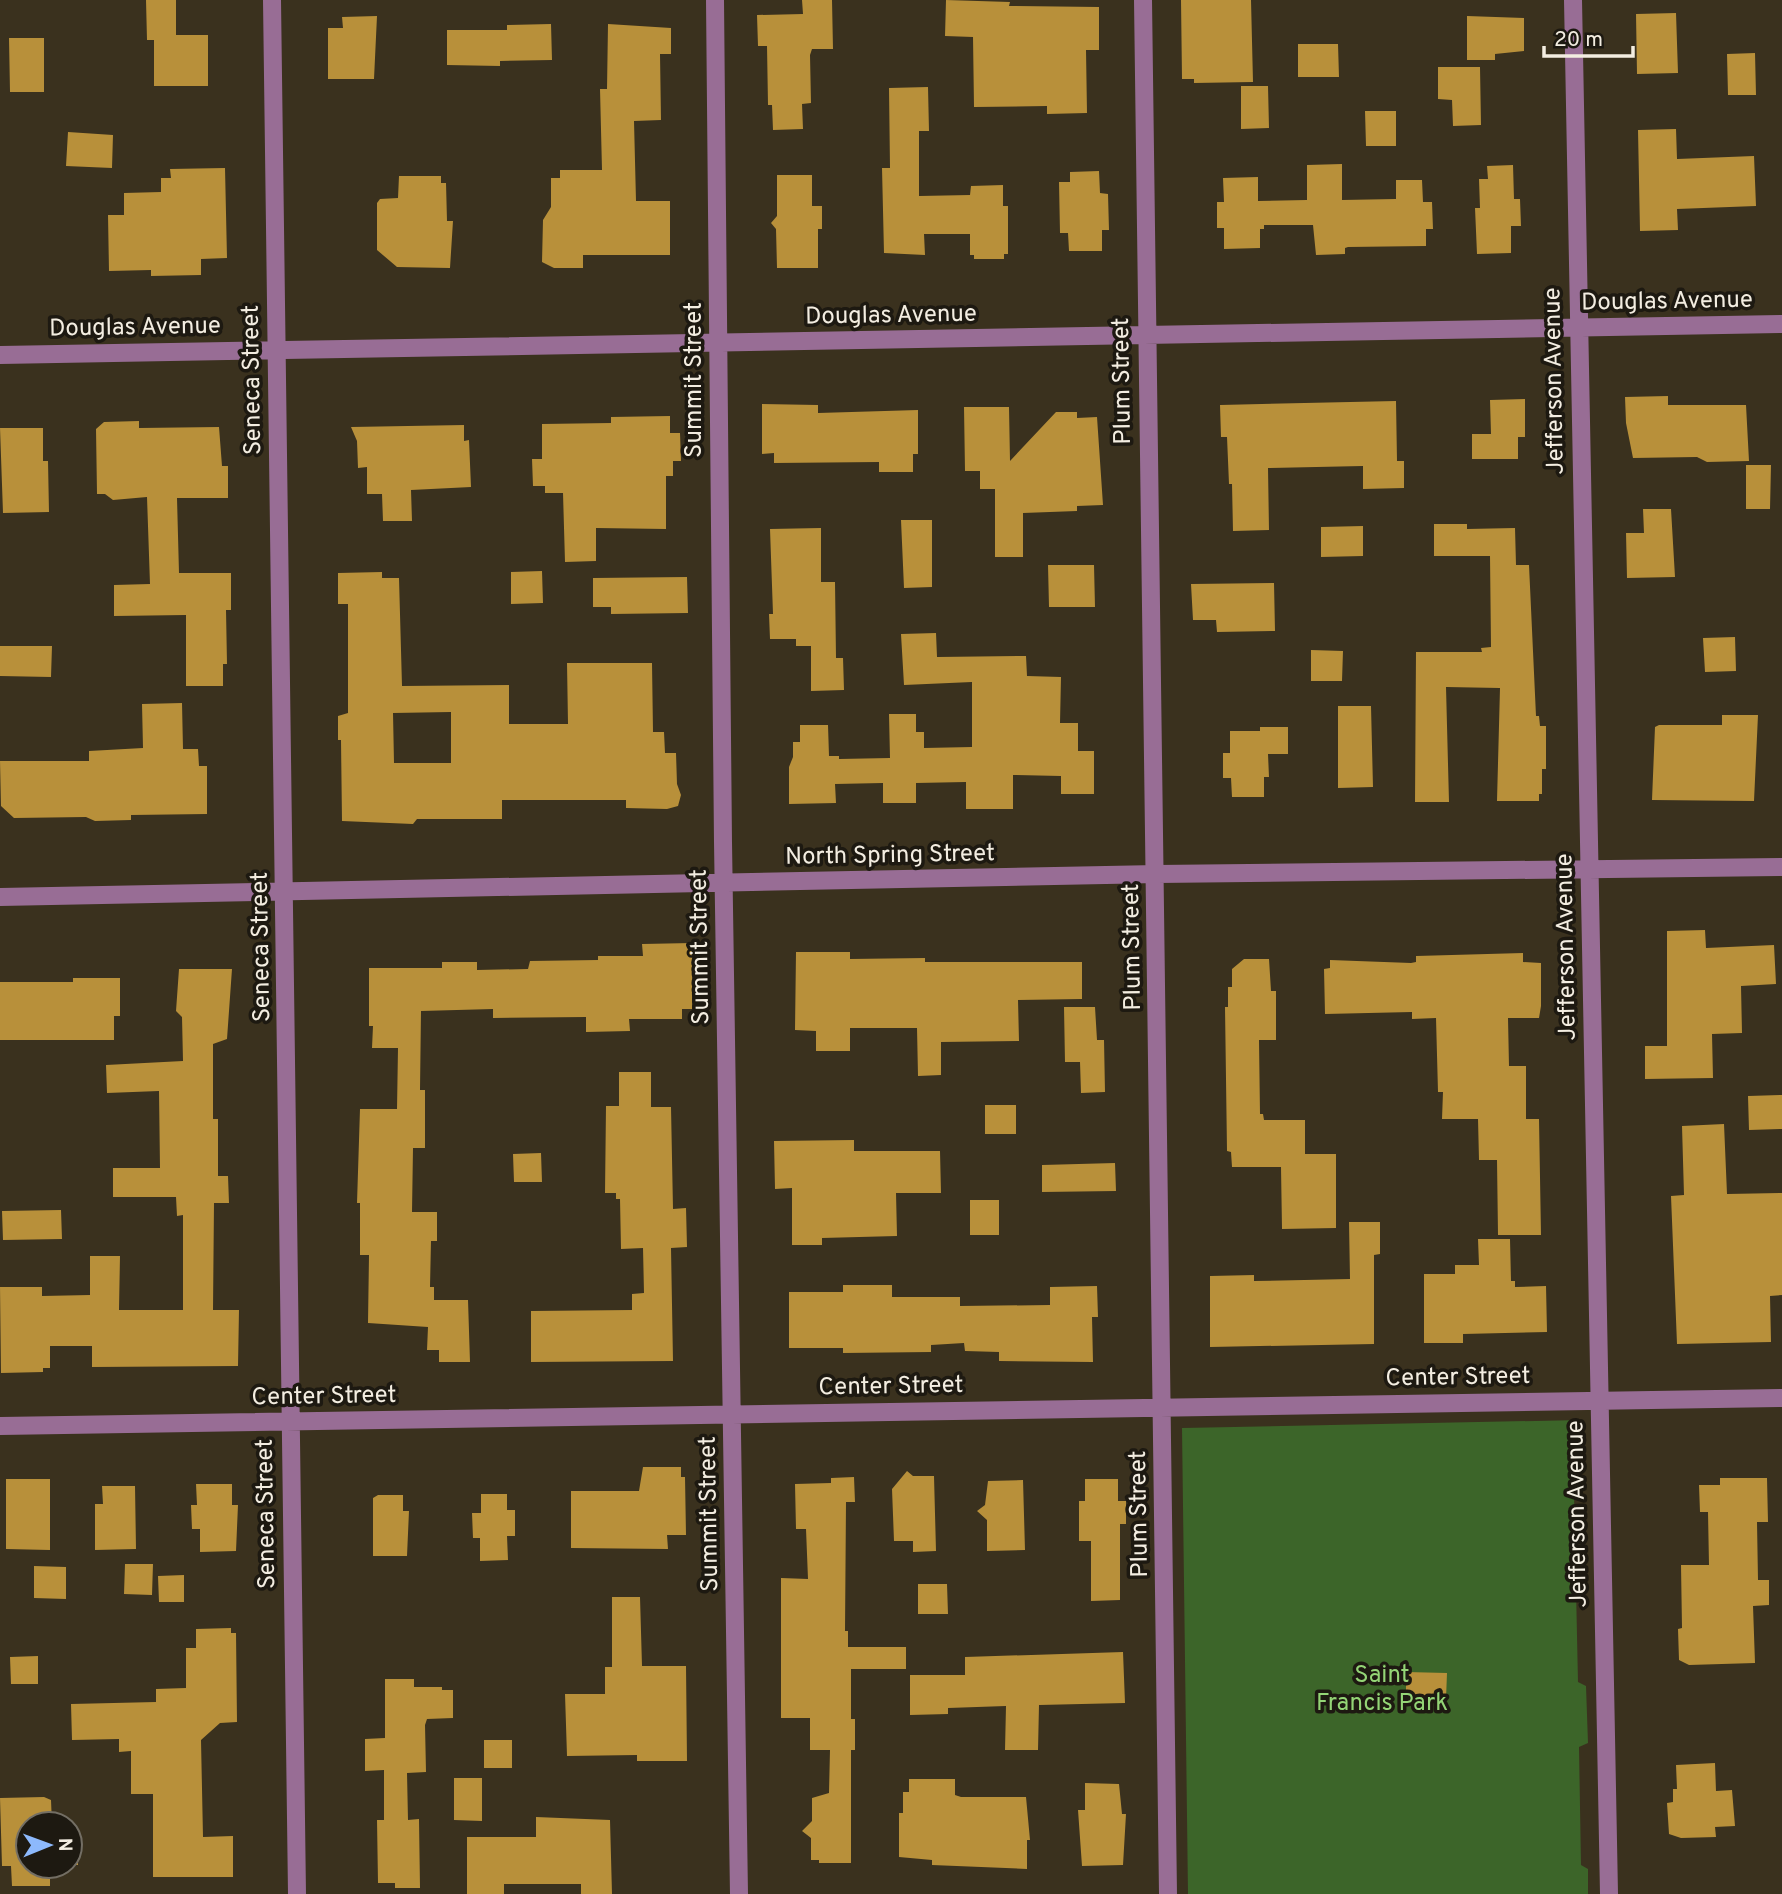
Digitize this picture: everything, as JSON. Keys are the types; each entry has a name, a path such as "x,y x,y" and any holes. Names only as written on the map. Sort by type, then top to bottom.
{"street":[{"name":"Seneca Street","path":"272,0 286,892 297,1894"},
{"name":"Summit Street","path":"715,0 724,885 739,1894"},
{"name":"Plum Street","path":"1143,0 1157,874 1168,1894"},
{"name":"Jefferson Avenue","path":"1573,0 1609,1894"},
{"name":"Douglas Avenue","path":"0,355 1782,324"},
{"name":"North Spring Street","path":"0,897 724,885 1157,874 1782,867"},
{"name":"Center Street","path":"0,1426 1782,1398"}],"green space":[{"name":"Saint Francis Park","path":"1580,1420 1580,1443 1573,1447 1578,1682 1586,1686 1588,1743 1579,1747 1581,1865 1588,1869 1588,1894 1188,1894 1182,1428"}],"building":[{"path":"146,0 176,0 176,35 208,35 208,86 154,86 154,40 147,40"},
{"path":"802,0 832,0 833,49 812,49 811,103 802,104 803,129 773,130 772,105 768,105 767,46 758,46 757,15 803,14"},
{"path":"946,0 1010,2 1009,6 1099,7 1099,50 1086,50 1087,113 1047,114 1047,106 974,107 973,37 945,36"},
{"path":"1181,0 1251,0 1253,82 1194,83 1194,79 1182,79"},
{"path":"1676,13 1678,73 1637,74 1636,14"},
{"path":"377,16 374,79 328,79 328,28 343,28 342,17"},
{"path":"1467,16 1524,18 1524,51 1495,54 1495,60 1467,60"},
{"path":"551,24 552,60 500,61 500,66 447,65 447,30 507,30 507,25"},
{"path":"608,24 671,28 671,54 660,54 661,120 634,121 636,201 670,201 670,255 583,255 583,268 554,268 542,262 543,220 551,207 551,178 560,178 560,170 602,170 600,89 607,89"},
{"path":"9,38 44,38 44,92 10,92"},
{"path":"1298,44 1338,44 1339,77 1298,77"},
{"path":"1755,53 1756,95 1728,95 1727,54"},
{"path":"1438,67 1480,67 1481,125 1453,126 1452,100 1438,99"},
{"path":"1241,86 1268,86 1269,128 1241,129"},
{"path":"928,87 929,131 919,131 919,196 970,195 971,186 1003,185 1003,206 1008,206 1008,254 1004,254 1004,259 974,259 974,255 970,255 970,234 924,234 925,255 884,253 882,168 890,168 889,88"},
{"path":"1365,111 1396,111 1396,146 1366,146"},
{"path":"1676,129 1677,159 1754,156 1756,206 1677,209 1678,230 1640,231 1638,130"},
{"path":"68,132 113,135 112,168 66,166"},
{"path":"1342,164 1342,200 1396,199 1396,180 1422,180 1423,202 1432,202 1433,229 1426,229 1426,246 1348,247 1345,248 1345,254 1316,255 1313,225 1264,225 1264,229 1260,229 1260,248 1224,249 1224,228 1217,228 1217,202 1224,202 1223,178 1258,177 1258,201 1307,200 1307,165"},
{"path":"1513,165 1514,199 1520,199 1521,226 1511,226 1511,253 1477,254 1475,208 1480,208 1479,179 1488,179 1487,166"},
{"path":"225,168 227,258 201,259 201,275 151,276 151,270 109,271 108,215 124,215 124,193 161,192 161,178 171,178 170,169"},
{"path":"1099,171 1100,193 1108,194 1109,230 1102,230 1102,251 1069,251 1068,233 1060,233 1059,182 1070,182 1070,172"},
{"path":"777,175 812,175 812,206 822,206 822,229 818,229 818,268 777,268 776,229 771,223 777,216"},
{"path":"399,176 441,176 441,183 446,183 447,221 453,221 450,268 397,267 377,250 377,203 380,199 398,198"},
{"path":"1668,396 1668,405 1746,405 1749,461 1707,462 1697,457 1633,458 1626,423 1625,397"},
{"path":"1525,399 1525,437 1518,437 1518,459 1472,459 1472,434 1491,434 1490,400"},
{"path":"1396,401 1397,461 1404,461 1404,488 1363,489 1363,466 1268,468 1269,530 1233,531 1232,484 1229,484 1227,437 1221,437 1220,405"},
{"path":"762,404 818,405 818,413 918,410 918,454 913,454 913,472 879,472 879,462 774,463 774,453 762,454"},
{"path":"964,407 1009,407 1010,461 1056,412 1077,412 1077,418 1097,417 1103,505 1077,506 1077,511 1023,513 1023,557 995,557 995,489 980,489 980,471 965,471"},
{"path":"670,416 670,433 680,433 681,461 673,461 673,476 666,476 666,529 596,528 596,561 565,562 563,493 545,493 545,486 533,486 532,459 542,459 542,424 611,423 611,417"},
{"path":"139,421 139,428 219,427 222,466 228,466 228,498 177,498 179,573 231,573 231,610 226,610 227,664 223,664 223,686 186,686 186,615 114,616 114,585 150,584 147,497 113,500 105,494 97,494 96,429 104,422"},
{"path":"464,425 464,441 469,440 471,487 411,490 412,521 383,521 382,494 367,494 367,467 358,468 357,441 351,427"},
{"path":"0,428 43,428 43,461 48,461 49,512 3,513"},
{"path":"1746,465 1771,465 1770,509 1746,509"},
{"path":"1643,509 1671,509 1675,577 1627,578 1626,533 1644,533"},
{"path":"901,520 932,520 932,587 904,588"},
{"path":"1434,524 1467,524 1467,529 1515,528 1516,565 1529,565 1536,716 1539,716 1540,726 1546,726 1546,769 1542,769 1542,794 1539,794 1539,801 1497,801 1500,688 1446,687 1449,802 1415,802 1416,652 1482,652 1481,648 1491,647 1490,556 1434,556"},
{"path":"1363,526 1363,556 1321,557 1321,527"},
{"path":"821,528 821,582 835,582 836,658 843,658 844,690 811,691 811,646 796,646 796,639 770,639 769,614 773,614 770,529"},
{"path":"1048,565 1094,565 1095,607 1049,607"},
{"path":"542,571 543,603 511,604 511,572"},
{"path":"382,572 382,578 399,578 402,686 509,685 509,724 568,724 567,663 652,663 653,732 664,732 665,753 676,753 677,784 681,795 678,806 667,809 626,808 626,800 502,800 502,819 417,819 413,824 342,821 338,716 348,713 348,604 338,604 338,573","holes":["451,712 451,763 394,763 393,713"]},
{"path":"687,577 688,613 611,614 611,607 593,607 593,578"},
{"path":"1274,583 1275,631 1217,632 1216,620 1193,620 1191,584"},
{"path":"936,633 937,657 1026,656 1027,676 1061,677 1060,723 1078,723 1078,751 1094,751 1094,794 1061,794 1061,776 1013,775 1013,809 966,809 966,782 916,783 916,803 883,803 883,783 835,784 836,803 789,804 789,767 793,757 793,742 800,742 800,725 828,725 829,756 839,756 839,759 890,758 889,714 916,714 916,732 924,732 924,748 972,747 972,682 904,685 901,634"},
{"path":"1735,637 1736,671 1705,672 1703,638"},
{"path":"0,646 52,646 51,677 0,676"},
{"path":"1311,650 1343,651 1342,681 1311,681"},
{"path":"182,703 183,749 198,749 199,766 207,766 207,814 131,815 131,820 95,821 86,817 14,818 1,806 0,761 89,761 89,751 143,748 142,704"},
{"path":"1338,706 1371,706 1373,787 1338,788"},
{"path":"1722,715 1758,715 1754,801 1652,800 1655,727 1722,725"},
{"path":"1260,727 1288,727 1288,754 1268,754 1269,777 1264,777 1264,797 1232,797 1231,778 1223,778 1223,753 1230,753 1230,731 1260,731"},
{"path":"1705,930 1706,948 1774,945 1776,984 1741,986 1742,1033 1712,1034 1713,1078 1645,1079 1645,1046 1667,1046 1667,931"},
{"path":"692,943 692,1009 682,1009 682,1019 629,1019 630,1031 586,1032 586,1017 493,1018 493,1009 421,1011 420,1090 425,1090 425,1148 413,1148 412,1212 437,1212 437,1241 431,1241 430,1287 434,1287 434,1300 468,1300 470,1362 439,1362 439,1350 427,1350 428,1327 368,1323 369,1255 360,1255 360,1203 357,1203 360,1109 397,1109 398,1048 372,1048 373,1026 369,1026 369,968 442,968 442,962 477,962 477,970 528,969 530,961 643,956 642,944"},
{"path":"796,952 850,952 850,959 925,958 925,962 1082,962 1082,999 1018,1000 1019,1041 941,1042 941,1075 918,1076 917,1028 850,1028 850,1051 816,1051 816,1031 795,1030"},
{"path":"1523,953 1523,962 1541,963 1541,1006 1539,1018 1508,1018 1509,1066 1526,1066 1526,1119 1539,1119 1541,1235 1498,1235 1497,1160 1479,1160 1478,1119 1442,1119 1443,1092 1438,1092 1436,1018 1412,1019 1412,1012 1325,1014 1324,969 1330,968 1330,960 1411,963 1416,962 1416,956"},
{"path":"1244,959 1269,959 1271,991 1276,991 1276,1040 1259,1040 1260,1114 1263,1114 1264,1120 1305,1120 1305,1154 1336,1154 1336,1228 1282,1229 1281,1167 1232,1167 1231,1152 1227,1151 1225,1007 1228,1007 1228,987 1232,987 1232,969"},
{"path":"179,969 232,969 227,1039 213,1044 213,1119 218,1119 218,1176 228,1176 229,1203 214,1203 213,1310 239,1310 238,1366 92,1367 92,1346 50,1346 50,1368 43,1368 43,1372 1,1373 0,1287 42,1287 42,1296 90,1295 90,1256 120,1256 119,1310 183,1310 183,1215 177,1216 176,1197 113,1197 113,1168 160,1168 159,1091 107,1093 106,1065 183,1061 182,1017 176,1011"},
{"path":"73,978 120,978 120,1016 114,1016 114,1040 0,1040 0,982 73,982"},
{"path":"1064,1007 1095,1007 1097,1040 1104,1040 1105,1092 1081,1093 1080,1062 1065,1062"},
{"path":"619,1072 651,1072 651,1107 671,1107 673,1209 686,1208 687,1247 671,1248 673,1361 531,1362 531,1311 632,1310 632,1294 644,1293 643,1248 621,1249 620,1199 616,1199 616,1193 605,1193 606,1106 619,1106"},
{"path":"1782,1095 1782,1129 1749,1130 1748,1096"},
{"path":"985,1105 1016,1105 1016,1134 985,1134"},
{"path":"1724,1124 1727,1194 1782,1193 1782,1295 1770,1296 1771,1342 1677,1344 1671,1196 1684,1195 1682,1126"},
{"path":"854,1140 854,1151 940,1151 941,1193 896,1193 897,1236 822,1238 822,1245 792,1245 792,1188 775,1189 774,1141"},
{"path":"541,1153 542,1182 514,1182 513,1154"},
{"path":"1115,1163 1116,1191 1042,1192 1042,1165"},
{"path":"970,1200 999,1200 999,1235 970,1235"},
{"path":"61,1210 62,1239 3,1240 2,1211"},
{"path":"1349,1222 1380,1222 1380,1254 1374,1255 1374,1344 1210,1347 1210,1276 1254,1275 1254,1281 1350,1279"},
{"path":"1478,1239 1510,1239 1511,1281 1515,1281 1515,1287 1546,1286 1547,1332 1463,1334 1463,1343 1424,1343 1424,1274 1455,1274 1455,1265 1479,1265"},
{"path":"843,1285 892,1285 892,1297 960,1297 960,1306 1050,1305 1050,1287 1097,1286 1098,1317 1092,1317 1093,1362 999,1361 999,1352 965,1351 964,1343 931,1345 931,1352 843,1353 843,1348 789,1348 789,1292 843,1292"},
{"path":"643,1467 681,1467 681,1477 685,1477 686,1535 667,1535 668,1549 571,1548 571,1491 639,1491"},
{"path":"907,1471 913,1476 934,1476 936,1551 913,1552 913,1541 894,1541 892,1489"},
{"path":"854,1477 855,1502 846,1502 845,1631 848,1631 848,1647 906,1647 906,1669 851,1669 851,1719 855,1719 855,1750 851,1750 851,1863 819,1863 819,1860 811,1860 811,1838 802,1831 812,1821 812,1798 829,1793 830,1750 810,1750 810,1718 781,1718 781,1578 808,1579 806,1529 796,1529 795,1484 831,1483 831,1478"},
{"path":"1720,1478 1767,1478 1768,1522 1757,1522 1758,1580 1769,1580 1769,1605 1753,1606 1755,1663 1689,1665 1679,1660 1678,1629 1682,1628 1681,1565 1709,1565 1708,1512 1700,1512 1699,1485 1720,1485"},
{"path":"6,1479 50,1479 50,1550 6,1549"},
{"path":"1085,1479 1118,1479 1118,1501 1126,1501 1126,1524 1120,1524 1120,1600 1091,1601 1091,1541 1079,1541 1079,1501 1085,1501"},
{"path":"1023,1480 1025,1550 987,1551 987,1520 977,1511 985,1505 988,1481"},
{"path":"196,1484 232,1484 232,1505 238,1505 236,1551 200,1552 200,1529 192,1529 191,1505 197,1505"},
{"path":"102,1486 135,1486 136,1549 95,1550 95,1504 103,1504"},
{"path":"481,1494 507,1494 507,1510 515,1510 515,1536 507,1536 508,1560 480,1561 480,1538 473,1538 472,1513 481,1513"},
{"path":"378,1495 403,1495 403,1511 409,1511 407,1556 373,1556 373,1498"},
{"path":"125,1564 153,1564 152,1595 124,1594"},
{"path":"34,1566 66,1567 66,1599 34,1598"},
{"path":"184,1575 184,1602 159,1602 158,1576"},
{"path":"918,1584 947,1584 948,1614 918,1614"},
{"path":"612,1597 640,1597 642,1666 686,1666 687,1761 637,1761 637,1755 567,1756 565,1694 605,1694 605,1667 612,1667"},
{"path":"231,1628 231,1633 236,1633 237,1722 220,1723 201,1740 203,1837 233,1836 233,1877 153,1877 153,1794 131,1794 131,1751 119,1752 119,1739 72,1740 71,1704 156,1702 156,1689 186,1688 186,1648 196,1648 196,1629"},
{"path":"1123,1652 1125,1703 1039,1705 1038,1750 1005,1750 1006,1706 948,1708 948,1714 910,1715 910,1675 965,1675 965,1657"},
{"path":"38,1656 38,1684 11,1684 10,1657"},
{"path":"1406,1672 1447,1673 1446,1699 1406,1699"},
{"path":"385,1679 414,1679 414,1687 442,1687 442,1690 453,1690 453,1718 427,1719 425,1725 426,1772 407,1773 408,1820 419,1819 420,1888 395,1888 395,1883 378,1883 377,1820 384,1820 384,1770 365,1771 365,1739 385,1738"},
{"path":"484,1740 512,1740 512,1768 484,1768"},
{"path":"1715,1763 1716,1791 1732,1790 1735,1826 1715,1827 1716,1837 1681,1838 1669,1834 1667,1803 1673,1802 1673,1789 1677,1789 1676,1765"},
{"path":"454,1778 482,1778 482,1821 454,1820"},
{"path":"909,1779 955,1779 955,1795 961,1797 1026,1797 1030,1840 1027,1840 1027,1869 932,1865 932,1860 899,1857 899,1813 903,1813 903,1792 909,1792"},
{"path":"1085,1783 1119,1784 1122,1814 1126,1814 1123,1865 1082,1866 1078,1810 1085,1810"},
{"path":"44,1797 51,1800 51,1810 14,1810 14,1880 50,1880 50,1886 12,1886 11,1866 2,1866 0,1798"},
{"path":"536,1817 610,1820 612,1894 581,1894 581,1884 504,1884 504,1894 467,1894 467,1837 536,1837"}]}
